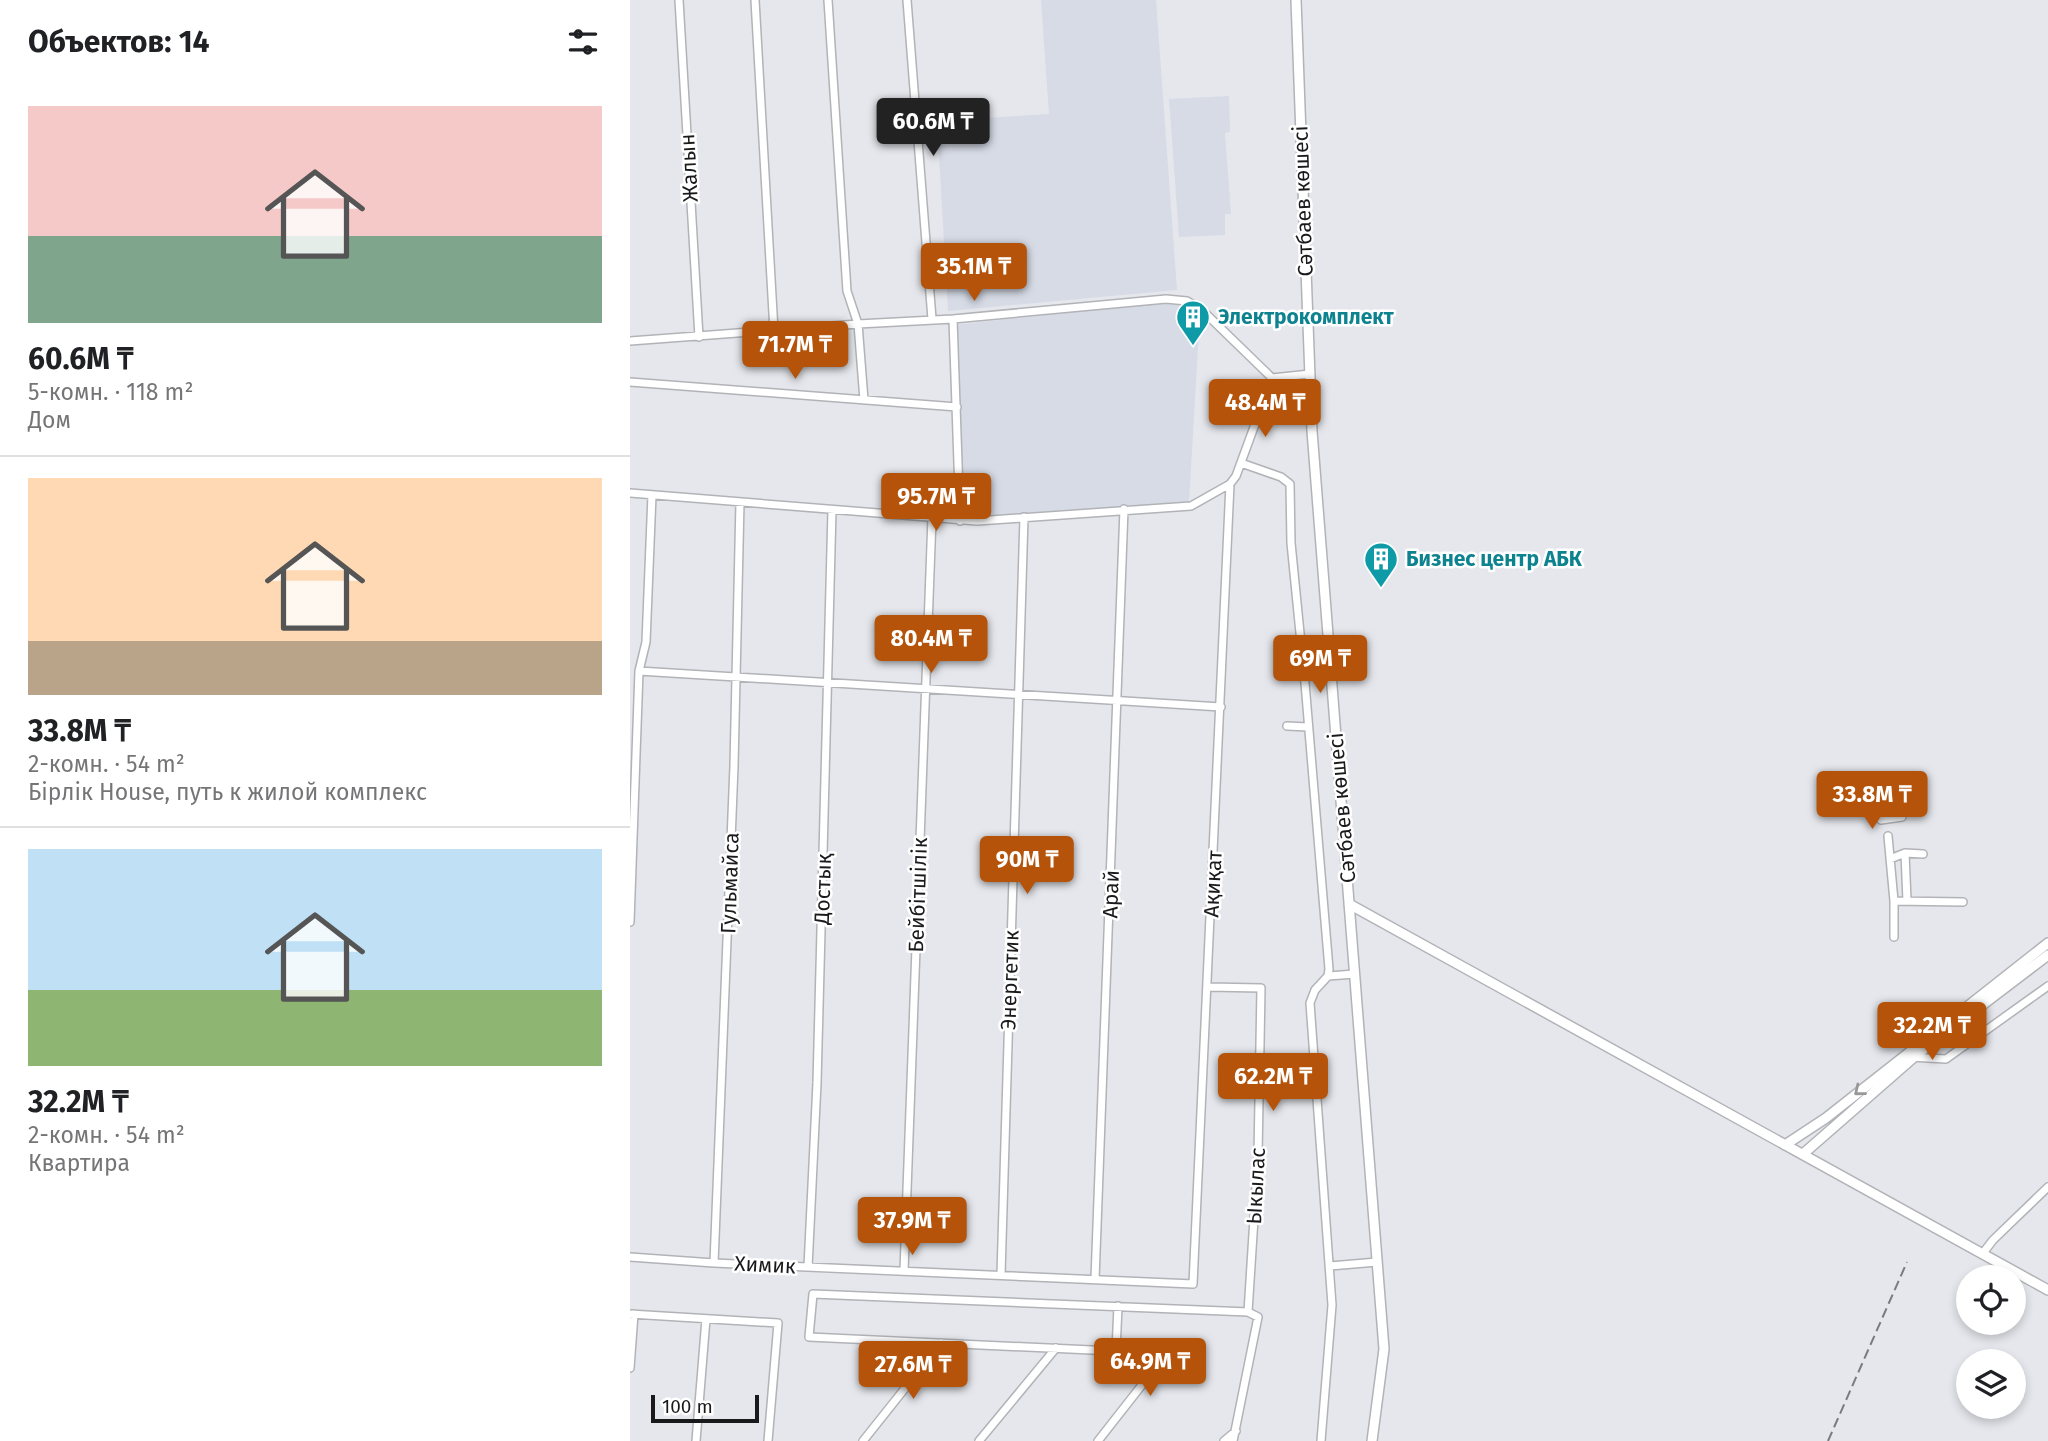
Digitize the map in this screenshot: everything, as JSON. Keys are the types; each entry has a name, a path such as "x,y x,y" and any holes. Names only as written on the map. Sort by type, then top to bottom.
{"main road":[{"name":"Сәтбаев көшесі","path":"1296,0 1312,431 1384,1349 1372,1441"},
{"path":"1349,904 2048,1290"},
{"path":"1785,1145 1826,1118 2048,943"},
{"path":"1803,1154 1914,1057 2048,955"}],"street":[{"name":"Жалын","path":"679,0 699,337"},
{"path":"755,0 774,331"},
{"path":"828,0 846,291 858,324 864,400"},
{"path":"907,0 932,319"},
{"path":"630,341 953,319 1166,299 1187,301 1202,310 1272,378"},
{"path":"953,319 960,521"},
{"path":"1272,378 1310,374"},
{"path":"630,493 960,521 1191,506 1230,484 1241,463 1272,378"},
{"path":"630,382 957,407"},
{"path":"1241,463 1281,477 1290,484 1291,543 1328,976"},
{"name":"Ақиқат","path":"1194,1284 1230,484"},
{"path":"630,922 639,671 646,642 652,495"},
{"name":"Гульмайса","path":"714,1262 734,766 740,502"},
{"name":"Арай","path":"1095,1279 1124,509"},
{"name":"Достық","path":"808,1267 817,1083 832,510"},
{"name":"Энергетик","path":"1001,1274 1024,517"},
{"name":"Бейбітшілік","path":"904,1271 932,518"},
{"path":"639,671 1221,707"},
{"path":"1287,726 1308,727"},
{"path":"1900,793 1902,817 1881,820 1877,797 1900,793"},
{"path":"1888,836 1894,901 1894,937"},
{"path":"1890,859 1905,853 1923,854"},
{"path":"1905,853 1907,901"},
{"path":"1894,901 1963,902"},
{"path":"1321,1441 1332,1305 1310,1003 1315,990 1328,976 1355,974"},
{"path":"1903,1056 1938,1060 1953,1055 2048,986"},
{"name":"Ыкылас","path":"1208,987 1261,988 1258,1156 1248,1312"},
{"path":"1983,1253 2048,1186"},
{"name":"Химик","path":"630,1257 1194,1284"},
{"path":"1330,1266 1377,1262"},
{"path":"1098,1441 1160,1361 1156,1353 809,1336 813,1294 1248,1312 1258,1317 1233,1441"},
{"path":"1116,1351 1118,1306"},
{"path":"630,1368 632,1314 778,1323 768,1441"},
{"path":"696,1441 706,1319"},
{"path":"863,1441 941,1343"},
{"path":"979,1441 1056,1348"},
{"path":"1224,1441 1236,1431"}],"shaded area":[{"path":"1041,0 1156,0 1177,290 948,311 937,121 1049,114"},
{"path":"1229,96 1230,132 1225,133 1231,214 1225,214 1225,235 1179,237 1169,99"},
{"path":"1167,302 1186,306 1200,314 1189,502 961,518 954,325"}],"railway":[{"path":"1828,1441 1907,1262"}],"place":[{"name":"Электрокомплект","path":"1193,347"},
{"name":"Бизнес центр АБК","path":"1381,589"}]}
